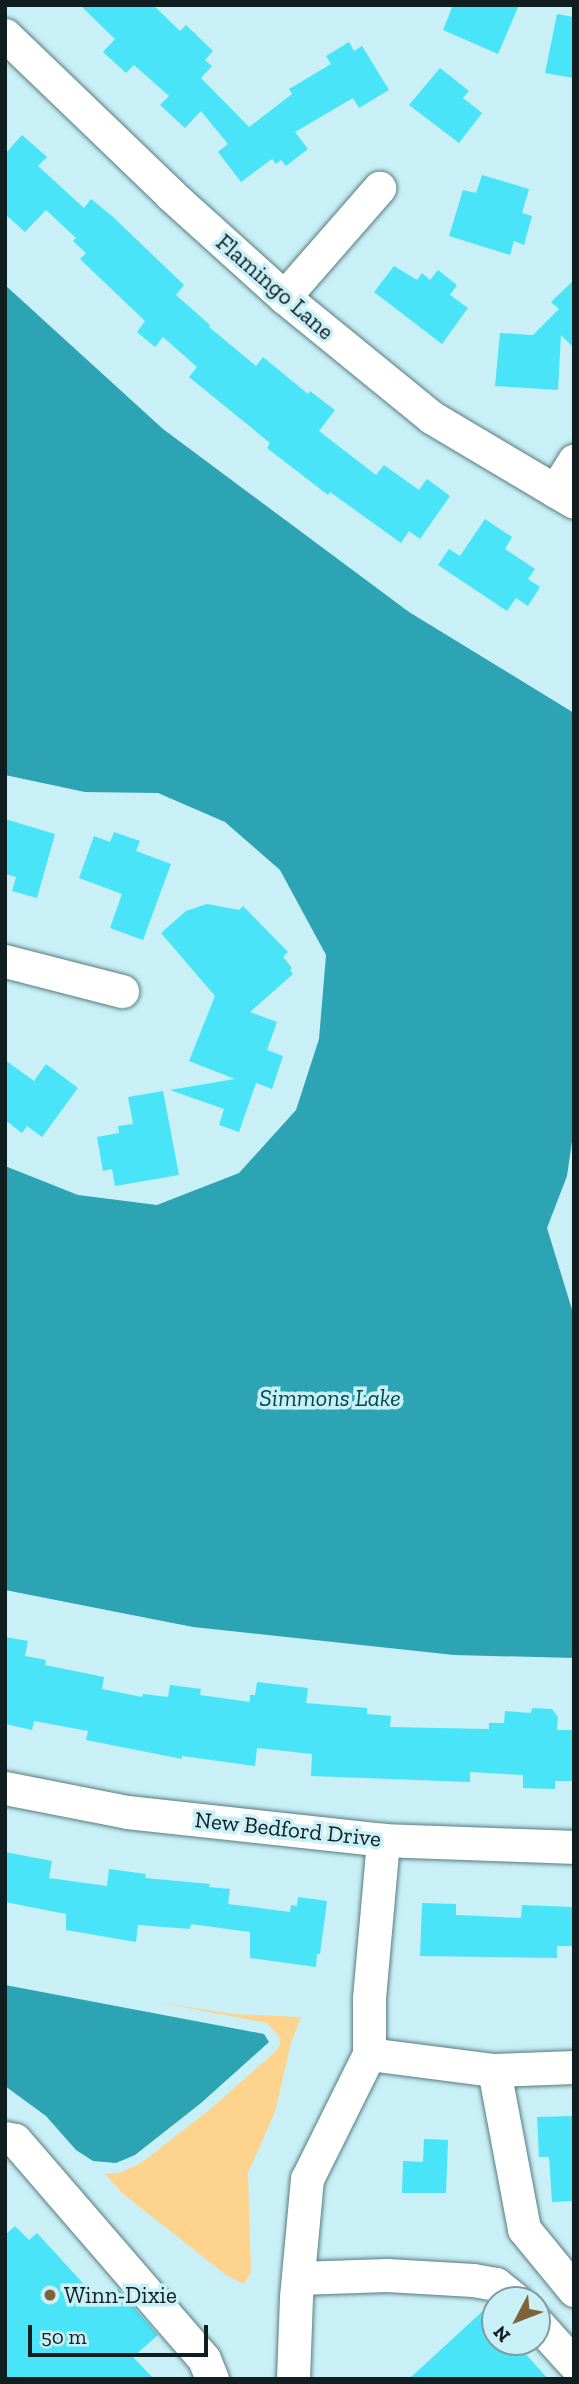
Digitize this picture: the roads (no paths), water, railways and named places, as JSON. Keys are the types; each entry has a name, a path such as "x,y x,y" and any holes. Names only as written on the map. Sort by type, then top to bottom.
{"street":[{"name":"Flamingo Lane","path":"5,35 170,194 284,297 431,417 564,496"},
{"path":"284,297 379,188"},
{"path":"564,496 574,461"},
{"path":"5,961 122,991"},
{"name":"New Bedford Drive","path":"5,1788 127,1812 383,1840 574,1847"},
{"path":"293,2379 307,2179 369,2054 369,1998 383,1840"},
{"path":"369,2054 494,2070 574,2067"},
{"path":"494,2070 524,2229 574,2290"},
{"path":"5,2138 15,2140 186,2338 204,2359 212,2379"},
{"path":"298,2278 387,2275 473,2280 498,2286"},
{"path":"551,2339 574,2364"}],"water":[{"name":"Simmons Lake","path":"5,285 163,429 409,612 574,713 574,1127 567,1176 547,1228 574,1316 574,1658 454,1655 193,1627 5,1590 5,1166 78,1195 157,1205 239,1173 296,1110 319,1039 326,955 280,870 225,822 158,793 85,792 5,775"},
{"path":"5,1985 264,2034 269,2042 201,2103 135,2155 116,2163 93,2161 76,2150 46,2116 5,2086"}],"place":[{"name":"Winn-Dixie","path":"50,2295"}]}
